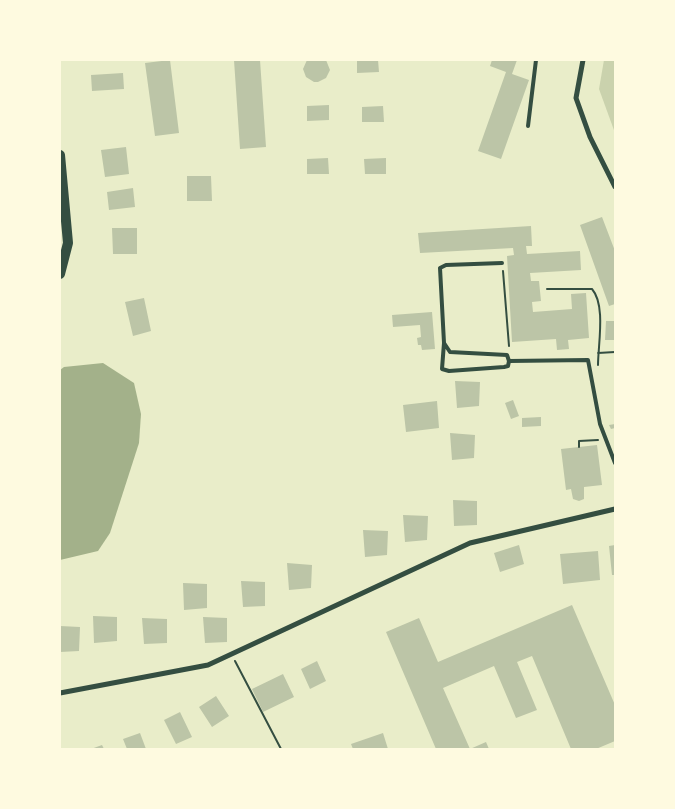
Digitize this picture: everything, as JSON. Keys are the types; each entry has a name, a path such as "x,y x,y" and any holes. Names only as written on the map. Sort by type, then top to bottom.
{"main road":[{"path":"60,155 68,243 60,274"}],"street":[{"path":"583,60 576,98 590,137 615,187"},
{"path":"60,693 208,666 470,543 615,509"}],"lane":[{"path":"528,126 536,60"},
{"path":"502,263 451,265 440,268 444,343 442,369 449,371 504,367 508,366 511,361"},
{"path":"444,343 450,352 507,355 511,361"},
{"path":"511,361 588,360 599,421 615,463"}],"path":[{"path":"502,263 511,361"},
{"path":"547,289 592,290 597,295 600,323 599,372"},
{"path":"598,352 615,352"},
{"path":"579,447 578,441 605,439"},
{"path":"232,654 281,749"}],"shaded area":[{"path":"604,60 615,60 615,133 599,89"},
{"path":"103,363 134,383 141,414 139,443 110,533 98,551 60,560 60,370 64,367"}],"building":[{"path":"170,60 179,133 155,136 145,63"},
{"path":"234,60 260,60 266,147 240,149"},
{"path":"307,60 326,60 330,70 326,78 314,82 306,77 303,69"},
{"path":"357,60 378,60 379,72 357,73"},
{"path":"492,60 517,60 512,74 529,80 501,159 478,151 506,72 490,66"},
{"path":"123,73 124,89 92,91 91,75"},
{"path":"329,105 329,120 307,121 307,106"},
{"path":"383,106 384,122 362,122 362,107"},
{"path":"126,147 129,174 105,177 101,150"},
{"path":"328,158 329,174 307,174 307,159"},
{"path":"386,158 386,174 365,174 364,159"},
{"path":"187,176 211,176 212,201 187,201"},
{"path":"133,188 135,207 109,210 107,192"},
{"path":"602,217 615,251 615,304 609,306 580,225"},
{"path":"531,226 532,246 526,246 527,254 580,251 581,270 530,273 531,281 539,281 541,301 532,302 533,312 572,309 571,294 586,293 589,338 568,340 569,349 557,350 556,339 512,342 507,256 514,255 513,248 420,253 418,233"},
{"path":"112,228 137,228 137,254 113,254"},
{"path":"144,298 151,331 133,336 125,302"},
{"path":"432,312 435,349 422,350 421,345 418,345 417,338 421,337 420,325 393,327 392,315"},
{"path":"606,321 615,321 615,340 605,340"},
{"path":"455,381 480,382 479,406 457,408"},
{"path":"513,400 519,416 511,419 505,403"},
{"path":"437,401 439,428 406,432 403,405"},
{"path":"541,417 541,426 522,427 522,418"},
{"path":"615,424 615,428 611,429 609,425"},
{"path":"450,433 475,435 474,458 452,460"},
{"path":"597,445 602,485 584,487 584,499 579,501 573,499 571,489 566,490 561,449"},
{"path":"453,500 477,501 477,525 454,526"},
{"path":"403,515 428,516 427,540 405,542"},
{"path":"363,530 388,531 387,555 365,557"},
{"path":"519,545 524,564 500,572 494,553"},
{"path":"615,545 615,575 612,575 609,546"},
{"path":"598,551 600,580 563,584 560,554"},
{"path":"287,563 312,565 311,588 289,590"},
{"path":"241,581 265,582 265,606 243,607"},
{"path":"183,583 207,584 207,608 184,610"},
{"path":"572,605 615,705 615,741 596,749 571,749 532,656 517,662 537,710 516,718 494,666 443,688 470,749 436,749 386,632 419,618 438,662"},
{"path":"93,616 117,617 117,641 94,643"},
{"path":"203,617 227,618 227,642 205,643"},
{"path":"142,618 167,619 167,643 144,644"},
{"path":"60,626 80,627 79,651 60,652"},
{"path":"317,661 326,681 310,689 301,669"},
{"path":"283,674 294,697 263,712 252,689"},
{"path":"216,696 229,716 212,727 199,707"},
{"path":"180,712 192,737 176,744 164,720"},
{"path":"140,733 146,749 127,749 123,739"},
{"path":"383,733 388,749 353,749 351,744"},
{"path":"486,742 489,749 470,749"},
{"path":"102,745 104,749 91,749"}]}
